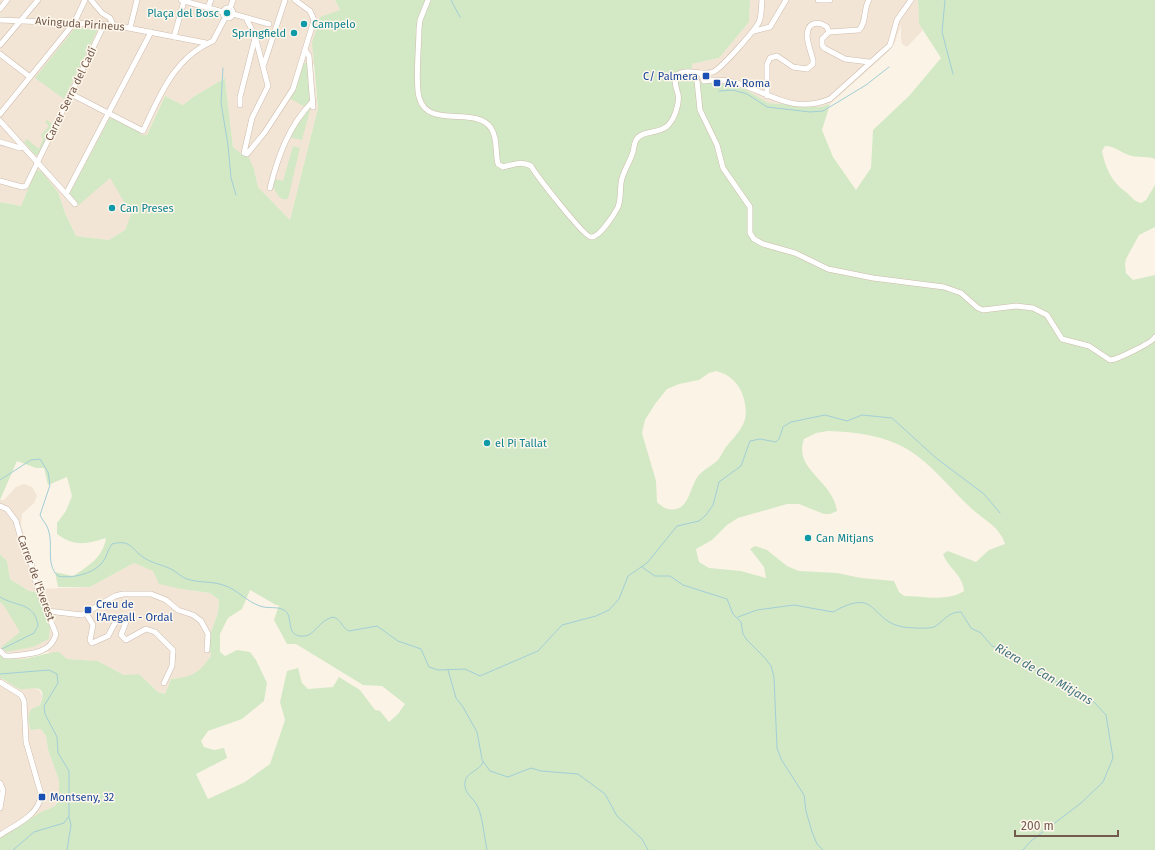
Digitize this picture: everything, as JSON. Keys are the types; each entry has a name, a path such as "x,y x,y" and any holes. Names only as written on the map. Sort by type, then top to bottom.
{"street":[{"path":"0,9 7,0"},
{"path":"0,45 38,0"},
{"path":"0,114 74,23 85,0"},
{"path":"91,0 102,13 110,18 113,25"},
{"path":"130,28 137,0"},
{"path":"208,7 211,0"},
{"path":"233,0 230,8 233,14 269,24"},
{"path":"264,65 285,0"},
{"path":"246,18 256,36 268,86 252,118 244,152 246,154 252,148 293,89 314,20 310,11 295,0"},
{"path":"428,0 420,20 419,29 418,87 419,98 424,107 434,114 480,120 490,126 496,138 498,164 503,167 520,163 526,163 531,166 587,237 597,236 618,206 621,182 630,161 636,141 640,136 666,127 671,121 678,102 675,78 678,74 686,72 701,77 738,82 767,96 794,104 815,104 826,101 890,45 897,20 911,0"},
{"path":"701,77 720,68 754,30 760,19 762,0"},
{"path":"754,30 770,26 786,0"},
{"path":"818,0 830,0"},
{"path":"869,0 862,27 859,30 830,32 822,39 822,45 824,48 845,58 869,62"},
{"path":"174,37 182,1 223,12"},
{"path":"223,12 226,8 230,8"},
{"path":"71,94 143,131 160,93 174,72 186,58 206,43 213,41 225,18 223,12"},
{"path":"225,18 230,18 233,14"},
{"name":"Avinguda Pirineus","path":"0,20 113,25 206,43"},
{"path":"767,96 767,64 770,58 777,56 793,67 807,69 813,64 807,33 808,28 813,24 822,24 827,27 830,32"},
{"name":"Carrer Serra del Cadí","path":"0,181 22,187 26,186 38,164 104,25"},
{"path":"66,194 151,32"},
{"path":"240,105 240,97 256,36"},
{"path":"305,50 309,56 313,107"},
{"path":"0,54 30,77"},
{"path":"701,77 698,88 700,110 717,145 721,164 748,203 751,214 750,233 760,243 795,253 828,269 873,278 950,289 961,293 978,308 983,310 1016,306 1033,308 1047,316 1056,333 1062,339 1089,346 1110,360 1117,359 1131,350 1150,343 1155,337"},
{"path":"270,188 280,153 289,132 313,101"},
{"path":"0,121 75,204"},
{"path":"9,145 13,136"},
{"path":"0,142 9,145 21,146"},
{"name":"Carrer de l'Everest","path":"0,506 7,509 16,521 21,539 32,563 37,587 48,611 56,634 53,643 47,649 11,656 5,656 0,651"},
{"path":"48,611 82,615 115,596 123,594 151,594 166,600 178,610 194,615 201,621 208,634 207,650"},
{"path":"86,613 93,625 90,640 92,643 108,636 116,621 120,617 126,622 121,635 126,640 146,629 155,632 172,647 174,653 172,666 164,683"},
{"path":"0,682 21,695 24,701 26,742 39,784 41,798 35,810 29,816 0,835"},
{"path":"0,783 3,790 0,808"}],"shaded area":[{"path":"0,0 335,0 340,10 313,66 318,108 290,220 258,187 254,169 233,147 225,78 193,97 183,105 165,96 147,135 144,136 131,214 125,230 109,240 76,236 65,213 58,192 36,171 21,206 2,202 0,204"},
{"path":"750,0 918,0 919,24 923,30 907,47 902,44 901,25 895,42 888,52 830,104 820,107 768,103 745,89 695,82 692,78 692,64 719,58 749,22"},
{"path":"24,484 32,487 37,496 34,503 22,514 21,525 39,589 90,587 134,563 154,571 181,589 210,593 219,600 218,613 208,640 211,656 203,667 191,676 171,679 165,694 158,692 139,674 124,675 98,661 67,659 47,652 23,659 8,659 0,654 0,602 21,632 1,647 6,652 50,627 36,592 29,591 10,579 7,561 0,554 0,500 4,500 16,487"},
{"path":"0,678 22,689 33,687 40,691 42,696 40,705 34,708 29,714 29,727 31,730 41,729 46,736 48,750 59,780 60,791 55,806 41,812 0,838"}],"green space":[{"path":"335,0 750,0 749,22 719,58 692,64 692,78 695,82 719,83 745,89 768,103 820,107 830,104 822,130 833,157 856,190 871,168 873,130 909,96 941,58 919,24 918,0 1155,0 1155,159 1132,156 1109,146 1105,146 1102,151 1107,169 1113,179 1136,201 1141,203 1146,200 1155,185 1155,227 1139,235 1126,259 1125,264 1126,273 1133,280 1155,275 1155,850 0,850 0,838 41,812 55,806 59,798 59,780 48,750 46,736 41,729 31,730 29,723 28,717 30,712 33,708 40,705 42,692 40,689 36,688 20,689 0,678 0,654 7,658 22,659 59,652 67,659 98,661 124,675 139,674 158,692 165,694 171,679 194,674 211,656 208,640 218,613 219,600 210,593 159,584 153,571 134,563 90,587 58,587 55,572 73,576 90,565 102,551 106,538 87,543 75,543 57,534 57,523 66,511 72,496 67,477 48,485 44,468 36,468 17,461 0,500 0,204 1,202 21,206 36,170 41,171 58,192 65,213 76,236 109,240 125,230 131,214 110,178 79,205 70,193 109,119 113,118 138,130 141,135 147,135 165,96 183,105 193,97 225,78 233,147 244,156 248,156 254,169 258,187 290,220 318,108 312,43 320,17 340,10","holes":["716,371 725,374 739,387 745,405 745,419 740,430 726,447 718,460 703,471 696,479 683,506 673,510 667,509 657,502 656,481 642,433 645,420 667,389 679,384 699,380 709,373","828,431 869,435 888,440 907,449 925,462 964,502 996,528 1005,544 989,550 976,562 948,551 943,554 945,559 961,580 964,591 950,596 935,598 904,596 899,592 894,581 861,578 837,573 799,571 787,566 767,550 755,546 750,549 764,567 766,578 741,571 709,568 699,562 696,549 712,540 727,525 738,518 787,504 799,504 824,514 830,514 837,511 834,500 829,491 804,459 802,450 804,439 816,433","250,590 276,605 279,605 274,620 287,644 296,644 363,685 382,686 405,704 398,714 389,722 380,711 375,710 360,690 339,677 333,687 308,689 302,683 298,668 287,671 280,702 285,720 270,764 245,782 208,799 196,774 227,758 224,748 214,750 204,747 201,741 208,731 242,719 264,701 267,683 256,660 250,652 237,650 225,656 220,652 220,634 228,618 242,609"]},
{"path":"75,28 96,29 97,31 64,99 35,78"},
{"path":"303,63 307,63 310,101 305,107 289,98"},
{"path":"311,107 302,140 288,137"},
{"path":"47,120 53,125 39,155 35,155 24,142 27,139 39,149 43,139 41,135 49,126 45,122"},
{"path":"293,146 300,148 288,199 282,199 273,187 274,179 283,181"},
{"path":"0,554 7,561 10,579 29,591 36,592 50,627 49,639 33,647 6,652 1,647 20,632 0,602"}],"waterway":[{"path":"451,0 460,17"},
{"path":"945,0 942,32 953,74"},
{"path":"719,91 733,90 747,94 767,107 810,112 823,111 866,85 889,67"},
{"path":"223,68 221,103 228,145 231,178 236,195"},
{"path":"0,480 31,460 40,459 48,472 50,485 40,515 50,535 52,566 58,576 69,577 88,573 104,561 112,544 123,543 130,546 146,559 171,569 185,578 223,585 233,589 255,604 263,607 284,610 289,616 291,628 295,635 309,635 323,622 333,617 336,618 349,631 377,626 398,641 421,649 429,667 438,670 465,669 480,676 538,651 562,625 596,616 609,610 619,599 628,576 647,563 677,526 699,521 706,515 713,505 719,482 741,466 750,441 760,439 776,442 779,439 783,427 791,422 825,415 847,421 862,415 892,418 936,458 984,494 1000,513"},
{"path":"642,567 655,576 670,576 683,585 727,599 733,614 741,622 743,634 771,666 774,677 777,748 781,759 804,795 806,811 812,832 817,844 823,850"},
{"path":"0,597 29,609 36,618 38,626 34,633 2,649"},
{"name":"Riera de Can Mitjans","path":"738,617 757,610 794,605 833,612 848,605 859,603 866,604 892,624 903,627 931,628 953,613 961,612 971,628 981,633 992,646 1015,655 1035,670 1093,701 1106,715 1113,758 1103,782 1081,803 1031,841 1023,850"},
{"path":"0,674 49,670 57,674 58,683 44,706 45,714 57,737 58,753 69,771 69,816 64,823 34,832 13,850"},
{"path":"448,670 456,698 463,707 477,732 482,759"},
{"path":"482,760 490,771 508,777 531,768 541,771 578,774 605,794 617,816 642,839 648,850"},
{"path":"483,762 479,768 468,776 465,786 467,792 480,812 487,850"},
{"path":"67,850 71,825 69,817"}],"place":[{"name":"Plaça del Bosc","path":"227,13"},
{"name":"Campelo","path":"304,24"},
{"name":"Springfield","path":"294,33"},
{"name":"C/ Palmera","path":"706,76"},
{"name":"Av. Roma","path":"717,83"},
{"name":"Can Preses","path":"112,208"},
{"name":"el Pi Tallat","path":"487,443"},
{"name":"Can Mitjans","path":"808,538"},
{"name":"Creu de l'Aregall - Ordal","path":"88,610"},
{"name":"Montseny, 32","path":"42,797"}]}
